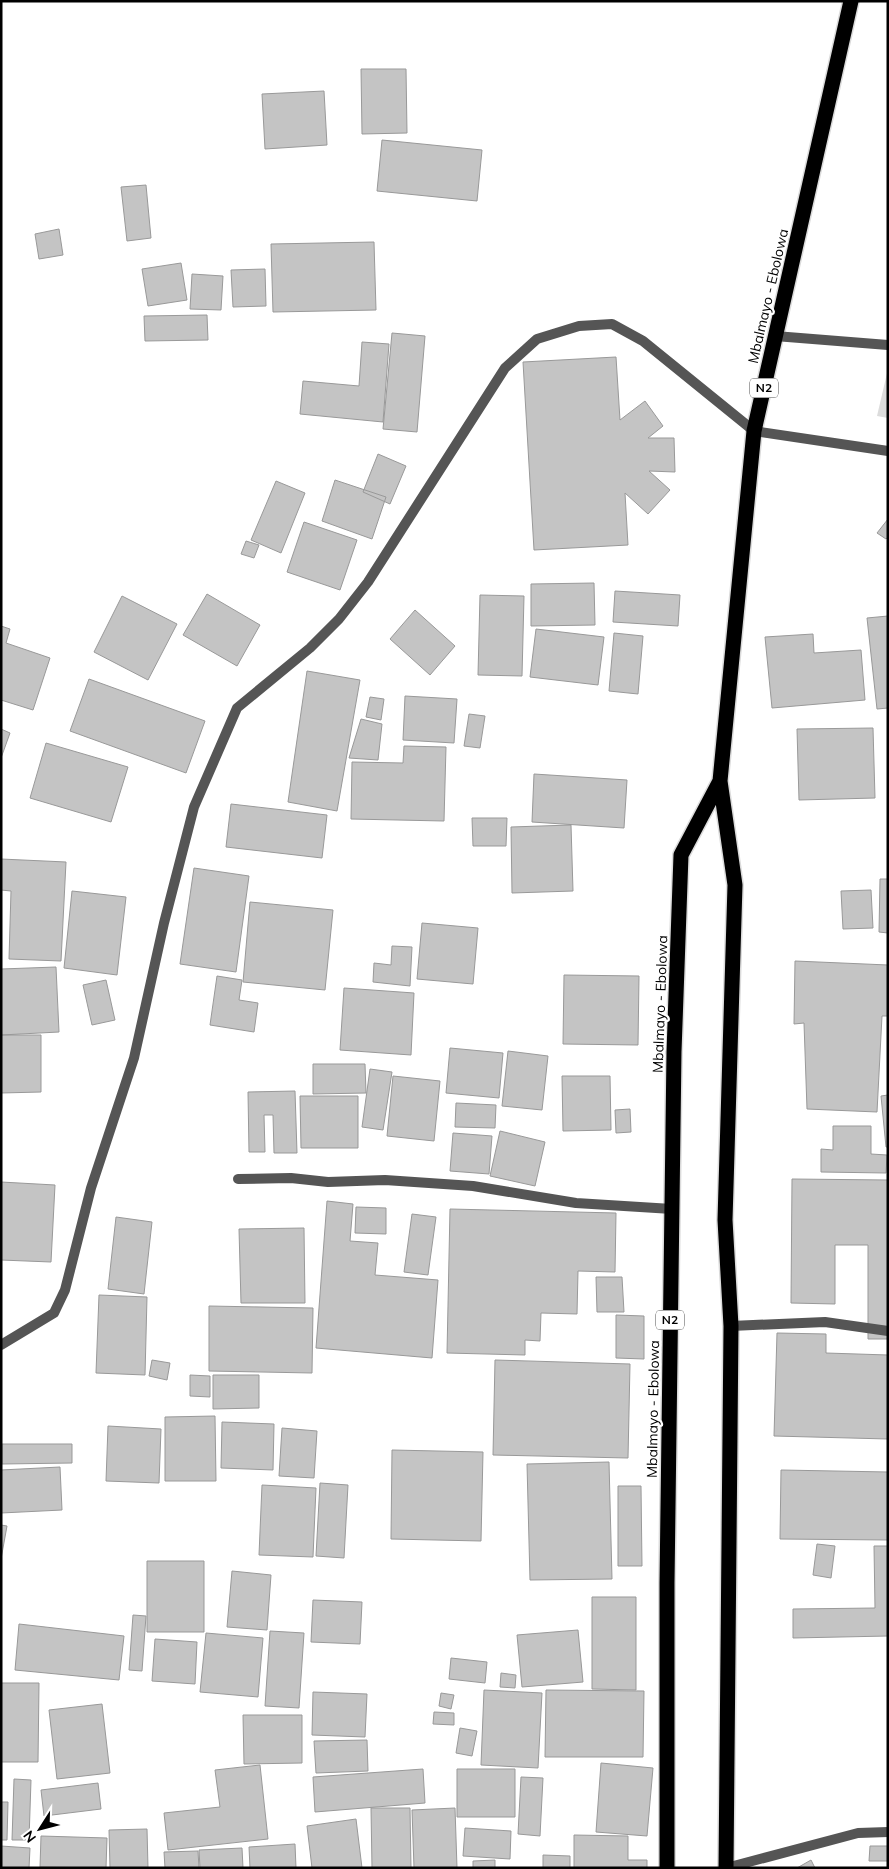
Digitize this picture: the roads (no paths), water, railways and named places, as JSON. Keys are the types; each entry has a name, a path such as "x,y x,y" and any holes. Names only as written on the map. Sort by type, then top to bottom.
{"highway":[{"name":"Mbalmayo - Ebolowa","path":"726,1868 731,1326 725,1220 735,885 720,781 754,431 851,1"},
{"name":"Mbalmayo - Ebolowa","path":"667,1868 667,1583 674,1052 681,855 720,781"}],"street":[{"path":"1,1345 54,1312 64,1290 91,1188 134,1058 164,923 194,807 237,708 310,648 339,619 368,582 505,368 537,339 579,326 612,324 643,341 754,431 888,451"},
{"path":"776,336 888,346"},
{"path":"238,1179 291,1178 328,1182 385,1180 473,1186 576,1203 672,1209"},
{"path":"731,1326 825,1322 888,1330"},
{"path":"726,1868 858,1832 888,1832"}]}
